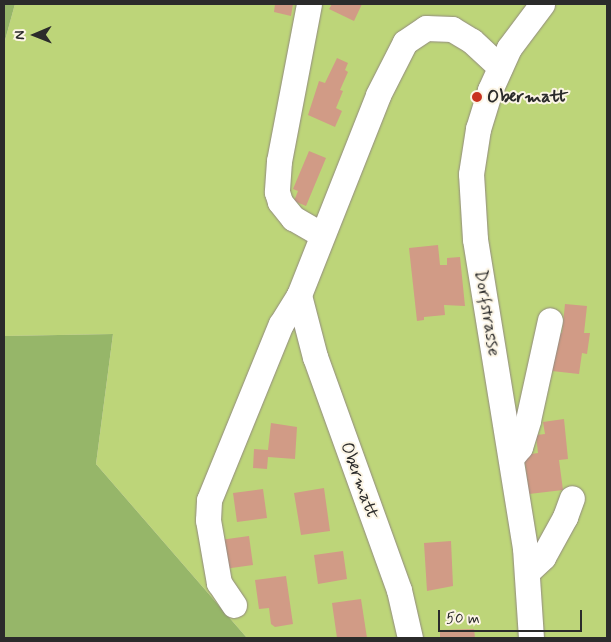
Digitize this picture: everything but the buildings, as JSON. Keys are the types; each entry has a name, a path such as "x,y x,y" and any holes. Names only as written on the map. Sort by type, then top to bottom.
{"street":[{"path":"309,4 279,161 277,192 280,202 293,218 321,234"},
{"name":"Dorfstrasse","path":"531,638 527,572 471,197 478,129 500,67 509,48 542,4"},
{"path":"234,605 219,583 208,520 209,500 281,324 299,295 321,234 378,95 405,42 426,28 452,29 472,41 500,67"},
{"name":"Obermatt","path":"299,295 315,357 399,590 410,638"},
{"path":"511,458 520,447 528,420 550,320"},
{"path":"527,572 543,557 565,517 572,498"}],"green space":[{"path":"4,4 15,4 4,44"},
{"path":"15,4 607,4 607,638 247,638 96,464 113,334 4,336 4,44"},
{"path":"113,334 96,464 247,638 4,638 4,336"}],"place":[{"name":"Obermatt","path":"477,97"}]}
